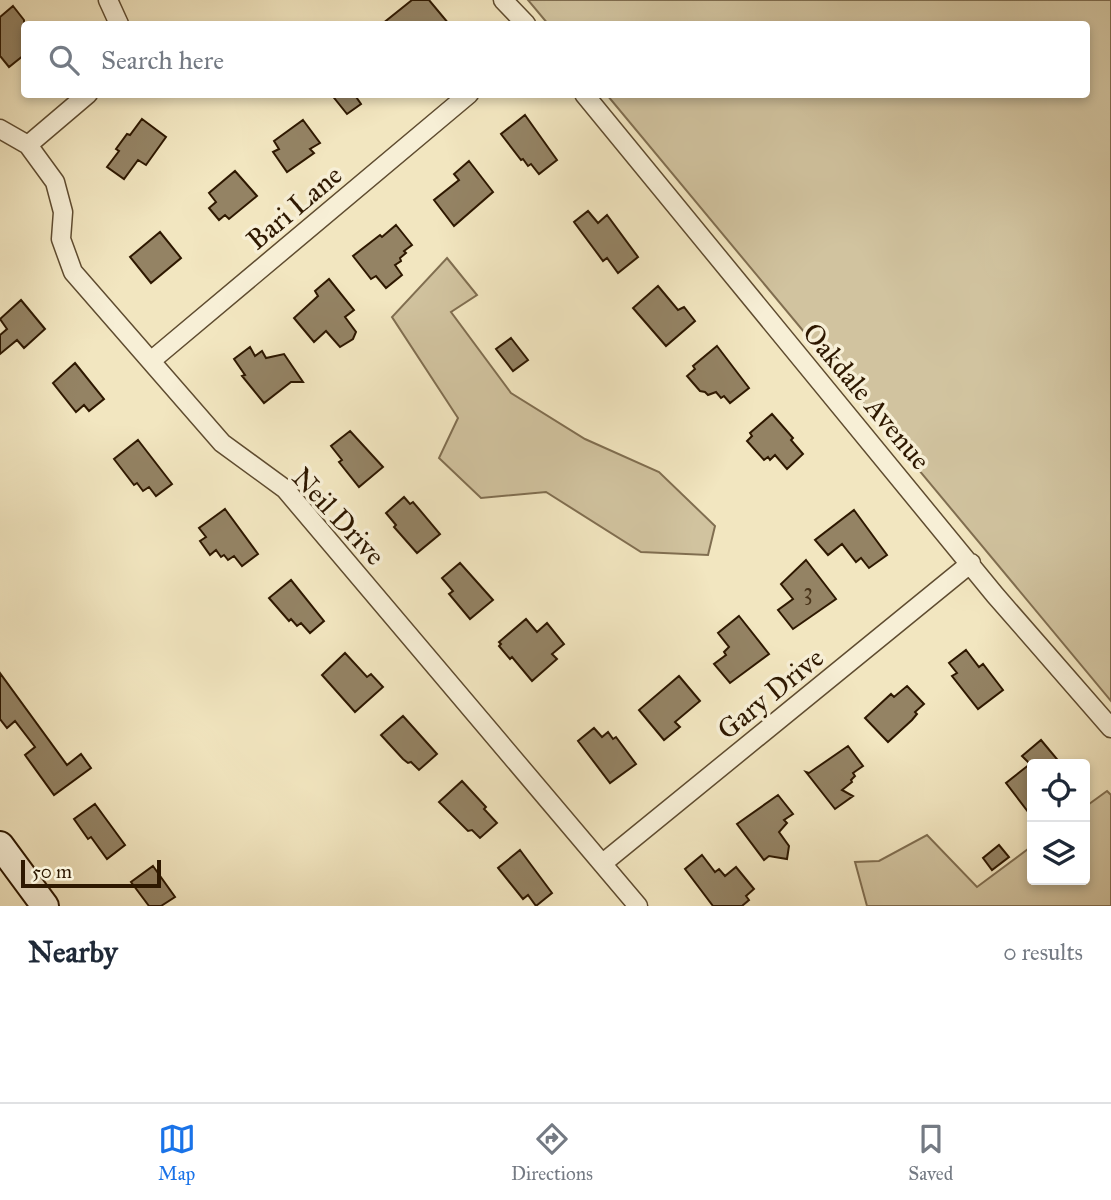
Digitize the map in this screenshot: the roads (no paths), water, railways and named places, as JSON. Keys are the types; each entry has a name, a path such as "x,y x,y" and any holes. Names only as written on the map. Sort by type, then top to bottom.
{"street":[{"path":"108,0 118,21"},
{"path":"503,0 523,21"},
{"path":"28,145 83,98"},
{"name":"Bari Lane","path":"152,360 464,98"},
{"name":"Oakdale Avenue","path":"587,98 995,595 1111,728"},
{"name":"Neil Drive","path":"0,129 28,145 55,183 63,212 61,239 73,272 222,443 285,489 638,906"},
{"name":"Gary Drive","path":"603,863 971,563"},
{"path":"0,845 45,906"}]}
